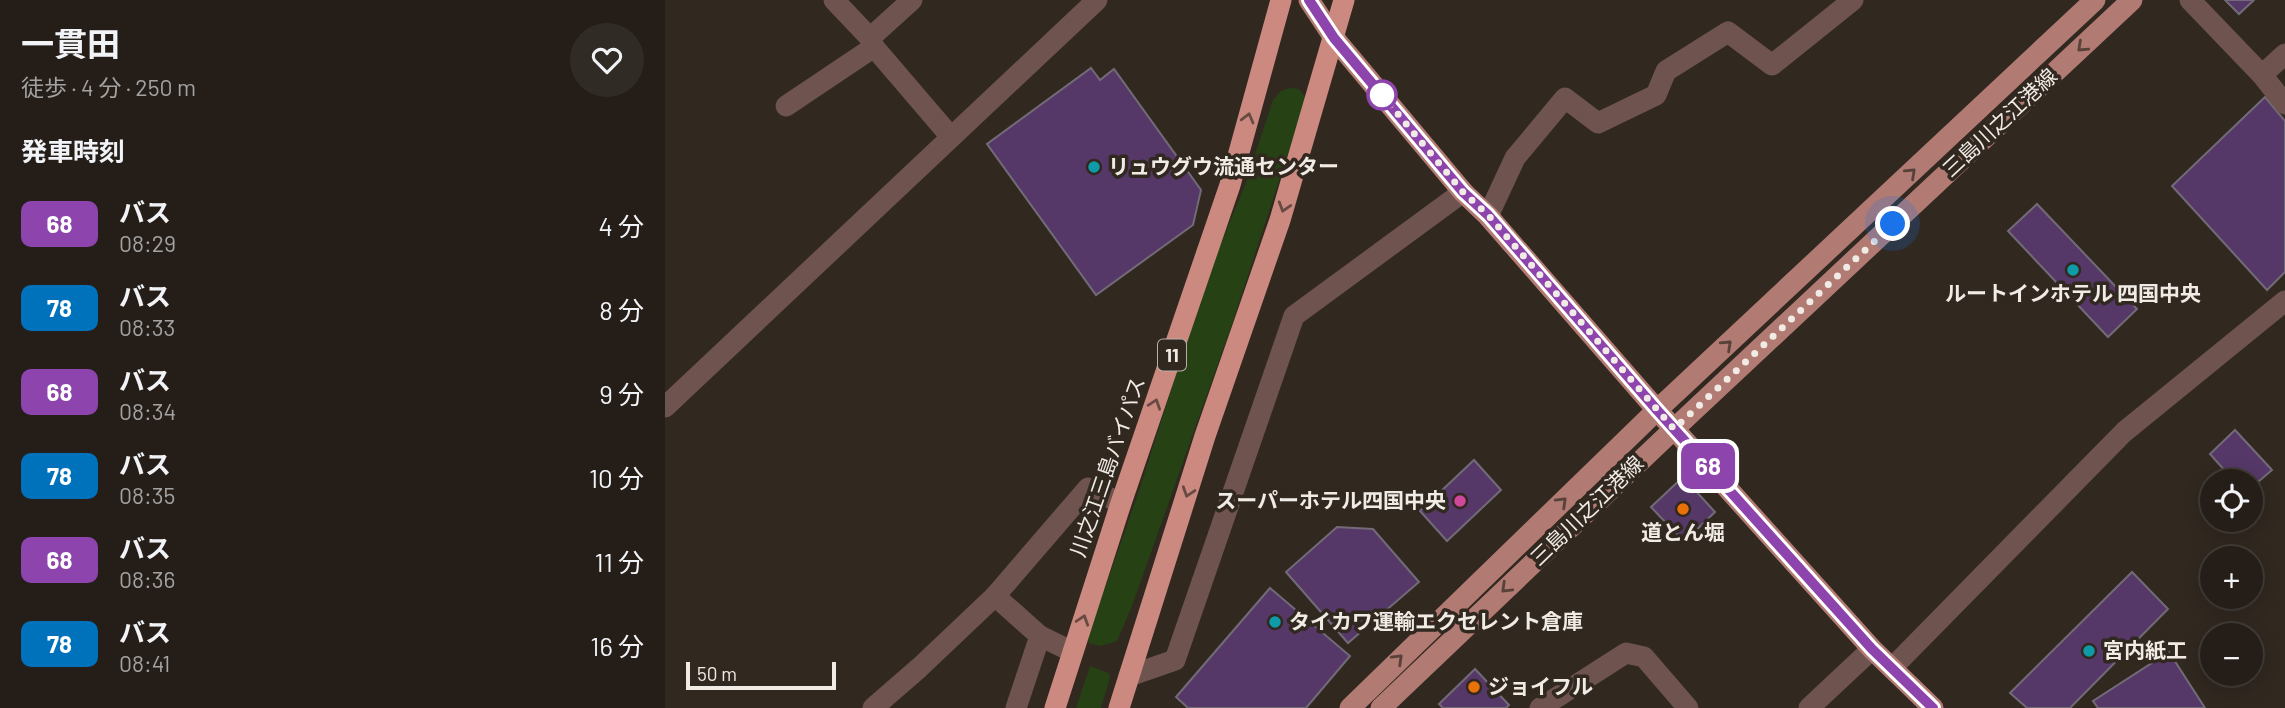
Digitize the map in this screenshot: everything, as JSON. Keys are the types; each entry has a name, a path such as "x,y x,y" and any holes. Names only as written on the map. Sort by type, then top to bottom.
{"highway":[{"name":"川之江三島バイパス","path":"1055,708 1121,503 1230,185 1280,0"},
{"path":"1121,708 1205,436 1280,220 1344,0"}],"main road":[{"path":"1309,0 1334,38 1463,192 1488,215 1657,410 1872,649 1933,708"},
{"name":"三島川之江港線","path":"1350,708 1657,410 2095,0"},
{"name":"三島川之江港線","path":"1381,708 2132,0"}],"street":[{"path":"834,0 951,137"},
{"path":"786,106 872,43 912,0"},
{"path":"665,407 1097,0"},
{"path":"1488,215 1514,158 1565,98 1598,123 1656,95 1666,71 1728,32 1772,65 1853,0"},
{"path":"2190,0 2262,75 2285,104"},
{"path":"2262,75 2285,54"},
{"path":"1129,676 1175,660 1294,316 1463,192"},
{"path":"1892,668 2124,432 2285,301"},
{"path":"873,708 995,596 1088,488 1121,503"},
{"path":"995,596 1040,636 1073,652"},
{"path":"1016,708 1040,636"},
{"path":"1809,708 1872,649"},
{"path":"1540,708 1626,653 1644,657 1688,708"}],"green space":[{"path":"1299,89 1305,97 1303,108 1232,324 1132,606 1117,641 1101,646 1089,643 1088,637 1139,491 1207,277 1245,185 1273,100 1281,91"},
{"path":"1090,666 1108,673 1110,677 1101,708 1076,708"}],"building":[{"path":"2225,0 2254,0 2239,14"},
{"name":"リュウグウ流通センター","path":"1091,68 1100,80 1114,69 1201,190 1193,225 1096,295 987,144"},
{"path":"2265,97 2285,121 2285,272 2267,290 2172,186"},
{"name":"ルートインホテル 四国中央","path":"2037,204 2137,309 2108,337 2008,231"},
{"path":"2235,430 2272,470 2263,478 2263,469 2223,469 2210,454"},
{"name":"スーパーホテル四国中央","path":"1474,460 1501,490 1447,541 1420,511"},
{"name":"道とん堀","path":"1683,477 1715,512 1684,542 1651,507"},
{"path":"1337,527 1373,529 1419,582 1348,643 1286,572"},
{"name":"宮内紙工","path":"2132,572 2168,609 2070,708 2027,708 2010,693"},
{"name":"タイカワ運輸エクセレント倉庫","path":"1270,588 1350,656 1306,708 1188,708 1176,697"},
{"path":"2169,652 2205,708 2098,708 2093,701"},
{"name":"ジョイフル","path":"1475,669 1509,705 1506,708 1443,708 1439,704"}],"bus line":[{"name":"68","path":"1309,0 1334,38 1463,192 1488,215 1657,410 1872,649 1933,708"}],"place":[{"name":"リュウグウ流通センター","path":"1094,167"},
{"name":"ルートインホテル 四国中央","path":"2073,270"},
{"name":"スーパーホテル四国中央","path":"1460,501"},
{"name":"道とん堀","path":"1683,509"},
{"name":"タイカワ運輸エクセレント倉庫","path":"1275,622"},
{"name":"宮内紙工","path":"2089,651"},
{"name":"ジョイフル","path":"1474,687"}],"route":[{"path":"1382,95 1463,192 1488,215 1674,429 1893,224"}]}
